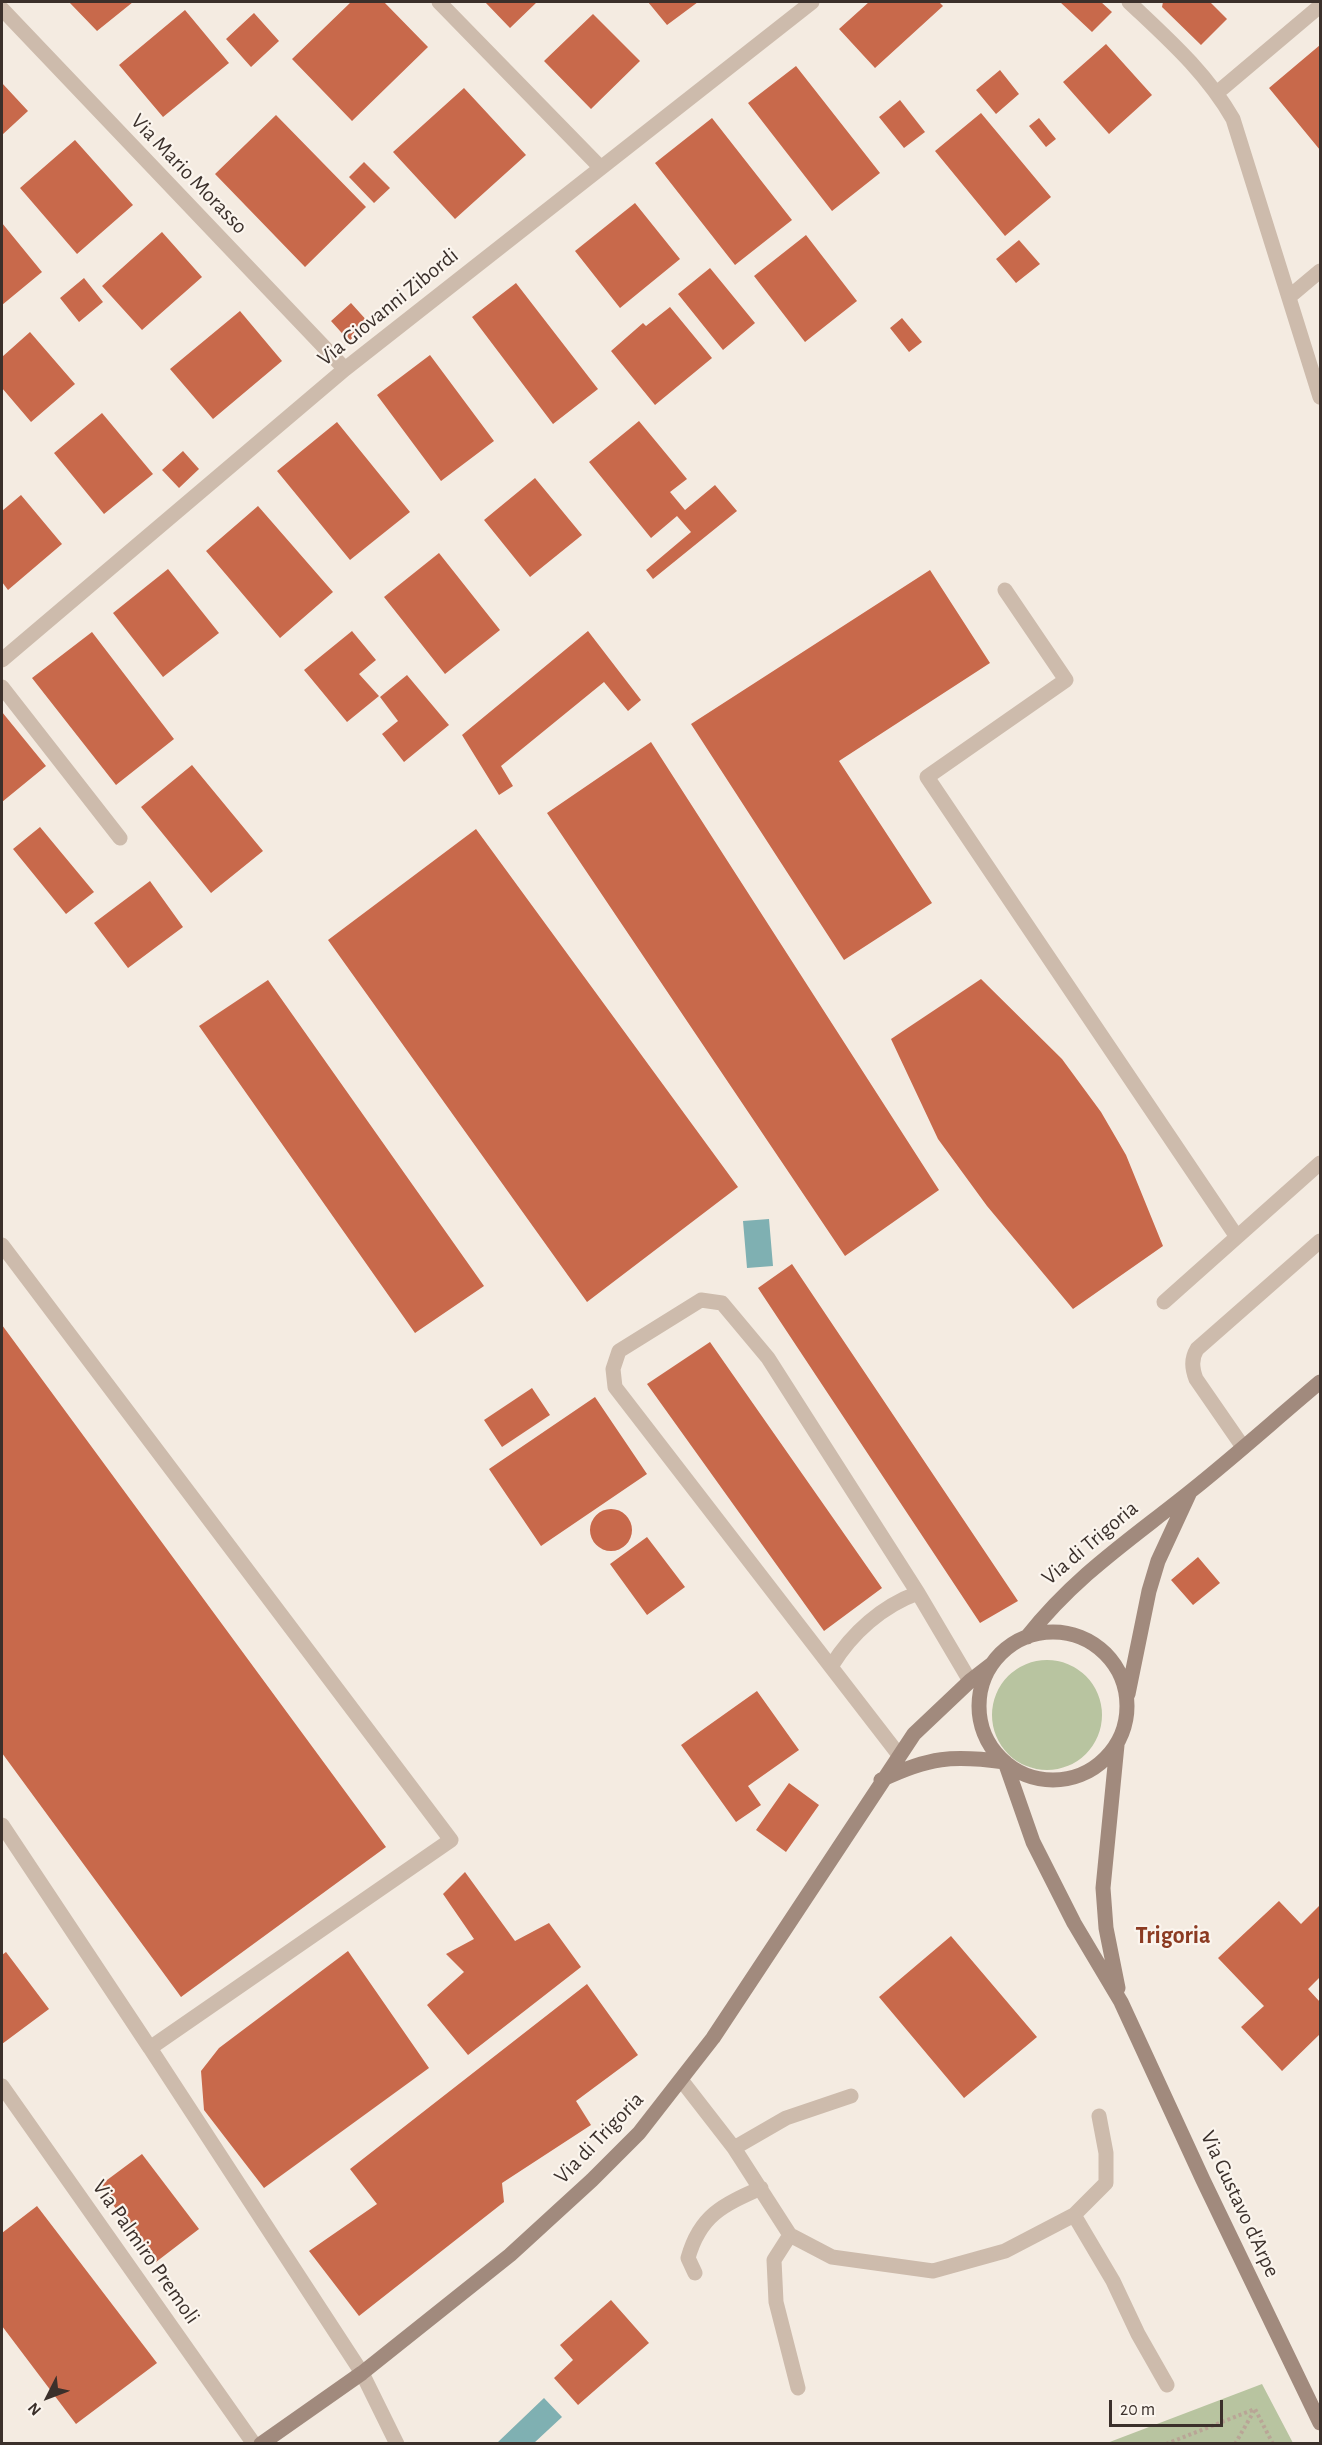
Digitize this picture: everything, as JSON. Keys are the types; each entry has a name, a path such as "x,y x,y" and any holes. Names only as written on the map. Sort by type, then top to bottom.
{"street":[{"path":"439,2 601,168"},
{"name":"Via Giovanni Zibordi","path":"4,652 345,369 812,2"},
{"path":"1129,2 1194,64 1218,92 1233,119 1320,397"},
{"path":"1218,92 1320,6"},
{"name":"Via Mario Morasso","path":"2,9 345,369"},
{"path":"1289,297 1320,271"},
{"path":"1005,590 1066,680 927,777 1237,1237"},
{"path":"2,687 120,837"},
{"path":"1164,1302 1320,1163"},
{"path":"1243,1447 1196,1379 1193,1370 1193,1356 1197,1349 1320,1241"},
{"path":"2,1245 451,1840 150,2048"},
{"path":"899,1755 832,1665 615,1387 613,1369 619,1351 701,1300 722,1303 768,1358 918,1593 970,1681"},
{"name":"Via di Trigoria","path":"1027,1637 1074,1583 1112,1550 1190,1492 1320,1382"},
{"name":"Via di Trigoria","path":"1127,1699 1149,1590 1158,1561 1190,1492"},
{"path":"832,1665 847,1642 895,1601 918,1593"},
{"path":"1049,1632 1071,1635 1092,1643 1109,1658 1122,1677 1127,1699 1125,1723 1117,1745 1100,1764 1078,1776 1053,1780 1027,1776 1005,1762 986,1736 979,1705 982,1684 992,1664 1007,1648 1027,1637 1049,1632"},
{"name":"Via di Trigoria","path":"261,2444 362,2373 547,2223 639,2133 682,2081 742,1995 899,1755 920,1728 970,1681 992,1664"},
{"name":"Via Gustavo d'Arpe","path":"1117,1745 1104,1868 1104,1910 1121,2002"},
{"path":"881,1780 917,1764 951,1757 1005,1762"},
{"name":"Via Gustavo d'Arpe","path":"1005,1762 1033,1842 1074,1923 1121,2002 1203,2180 1320,2423"},
{"path":"2,1825 362,2373 397,2444"},
{"path":"682,2081 734,2148 790,2235 832,2257 933,2271 1005,2251 1074,2215 1106,2183 1106,2153 1099,2116"},
{"name":"Via Palmiro Premoli","path":"2,2086 254,2444"},
{"path":"734,2148 786,2118 851,2096"},
{"path":"696,2273 688,2258 694,2237 718,2208 761,2188"},
{"path":"1074,2215 1113,2281 1137,2334 1167,2385"},
{"path":"790,2235 774,2259 776,2302 798,2388"}],"path":[{"path":"1166,2444 1255,2409"},
{"path":"1235,2444 1255,2409"},
{"path":"1255,2409 1273,2444"}],"green space":[{"path":"1047,1660 1068,1664 1086,1676 1098,1694 1102,1715 1098,1736 1086,1754 1068,1766 1047,1770 1026,1766 1008,1754 996,1736 992,1715 996,1694 1008,1676 1026,1664"},
{"path":"1262,2384 1293,2443 1107,2443"}],"water":[{"path":"769,1219 773,1266 747,1268 743,1221"},
{"path":"544,2398 562,2417 534,2443 498,2442"}],"building":[{"path":"69,2 133,2 97,31"},
{"path":"351,2 384,2 428,47 352,121 292,59"},
{"path":"485,2 537,2 510,28"},
{"path":"648,2 698,2 667,25"},
{"path":"869,2 939,2 943,6 875,68 839,29"},
{"path":"1060,2 1101,2 1112,12 1092,32"},
{"path":"1163,2 1210,2 1227,19 1201,45 1162,7"},
{"path":"185,10 229,63 163,117 119,65"},
{"path":"254,13 279,41 251,67 226,39"},
{"path":"593,14 640,61 591,109 544,61"},
{"path":"1106,44 1152,95 1109,134 1063,82"},
{"path":"1320,45 1320,150 1269,88"},
{"path":"796,66 880,173 832,211 748,103"},
{"path":"1000,70 1019,94 996,114 976,90"},
{"path":"2,83 28,111 2,135"},
{"path":"464,88 526,155 455,219 393,152"},
{"path":"900,100 925,132 904,148 879,117"},
{"path":"981,113 1051,197 1005,236 935,151"},
{"path":"276,115 366,207 305,267 215,174"},
{"path":"712,118 792,220 735,265 655,163"},
{"path":"1039,118 1056,139 1046,147 1029,126"},
{"path":"75,140 133,205 77,254 20,188"},
{"path":"364,162 390,188 374,203 349,177"},
{"path":"635,203 680,259 620,308 575,251"},
{"path":"2,223 42,272 2,305"},
{"path":"162,232 202,277 142,330 102,286"},
{"path":"806,235 857,301 805,342 754,276"},
{"path":"1019,240 1040,264 1016,283 996,259"},
{"path":"710,268 755,323 723,350 678,294"},
{"path":"84,278 103,302 79,322 60,298"},
{"path":"516,283 598,389 553,424 472,317"},
{"path":"351,303 369,323 349,341 331,321"},
{"path":"670,307 712,358 655,405 611,351 643,323 646,326"},
{"path":"240,311 282,361 213,419 170,369"},
{"path":"902,318 922,342 909,352 890,328"},
{"path":"30,332 75,384 31,422 2,388 2,357"},
{"path":"430,355 494,441 441,481 377,395"},
{"path":"102,413 153,474 104,514 54,453"},
{"path":"639,421 687,479 670,492 685,510 715,485 737,511 653,579 646,570 691,532 677,516 651,538 589,462"},
{"path":"337,422 410,512 350,560 277,471"},
{"path":"183,451 199,469 179,488 162,470"},
{"path":"535,478 582,535 530,577 484,520"},
{"path":"21,495 62,544 8,590 2,582 2,511"},
{"path":"258,506 333,592 280,638 206,551"},
{"path":"439,553 500,630 445,674 384,597"},
{"path":"168,569 219,633 163,677 113,613"},
{"path":"930,570 990,663 839,761 932,903 844,960 691,724"},
{"path":"352,631 376,660 359,674 379,696 347,722 304,670"},
{"path":"588,631 641,700 628,711 604,682 501,766 513,786 499,795 462,735"},
{"path":"92,632 174,739 116,785 32,678"},
{"path":"407,675 449,725 404,762 382,734 398,721 380,697"},
{"path":"2,712 46,766 2,802"},
{"path":"651,742 939,1190 845,1256 547,813"},
{"path":"192,765 263,851 211,893 141,807"},
{"path":"40,827 94,892 66,914 13,849"},
{"path":"476,829 738,1187 587,1302 328,940"},
{"path":"150,881 183,927 128,968 94,923"},
{"path":"981,979 1062,1059 1101,1112 1126,1155 1163,1246 1073,1309 987,1206 938,1139 891,1039"},
{"path":"268,980 484,1286 415,1333 199,1026"},
{"path":"792,1264 1018,1601 980,1623 758,1288"},
{"path":"2,1325 386,1847 181,1997 2,1753"},
{"path":"710,1342 882,1588 824,1631 647,1384"},
{"path":"532,1388 550,1415 502,1447 484,1420"},
{"path":"595,1397 647,1474 541,1546 489,1469"},
{"path":"611,1509 626,1515 632,1530 626,1545 611,1551 596,1545 590,1530 596,1515"},
{"path":"647,1537 685,1587 647,1615 610,1564"},
{"path":"1198,1557 1220,1583 1193,1605 1171,1580"},
{"path":"757,1691 799,1750 748,1786 761,1805 736,1822 681,1745"},
{"path":"789,1783 819,1805 786,1852 756,1830"},
{"path":"465,1872 515,1941 549,1923 581,1967 468,2055 427,2005 464,1972 446,1954 474,1939 443,1894"},
{"path":"1279,1901 1301,1924 1320,1905 1320,1977 1308,1989 1320,2002 1320,2034 1282,2071 1241,2027 1264,2006 1218,1958"},
{"path":"951,1936 1037,2037 964,2098 879,1997"},
{"path":"348,1951 429,2068 264,2188 204,2110 201,2071 219,2048"},
{"path":"6,1952 49,2009 2,2044 2,1955"},
{"path":"587,1984 638,2055 576,2101 591,2125 502,2183 504,2202 359,2316 309,2251 377,2204 350,2169"},
{"path":"142,2154 199,2229 156,2262 99,2186"},
{"path":"37,2206 157,2363 76,2424 2,2326 2,2233"},
{"path":"611,2300 649,2343 578,2405 554,2378 573,2360 560,2345"}],"district":[{"name":"Trigoria","path":"1173,1936"}]}
